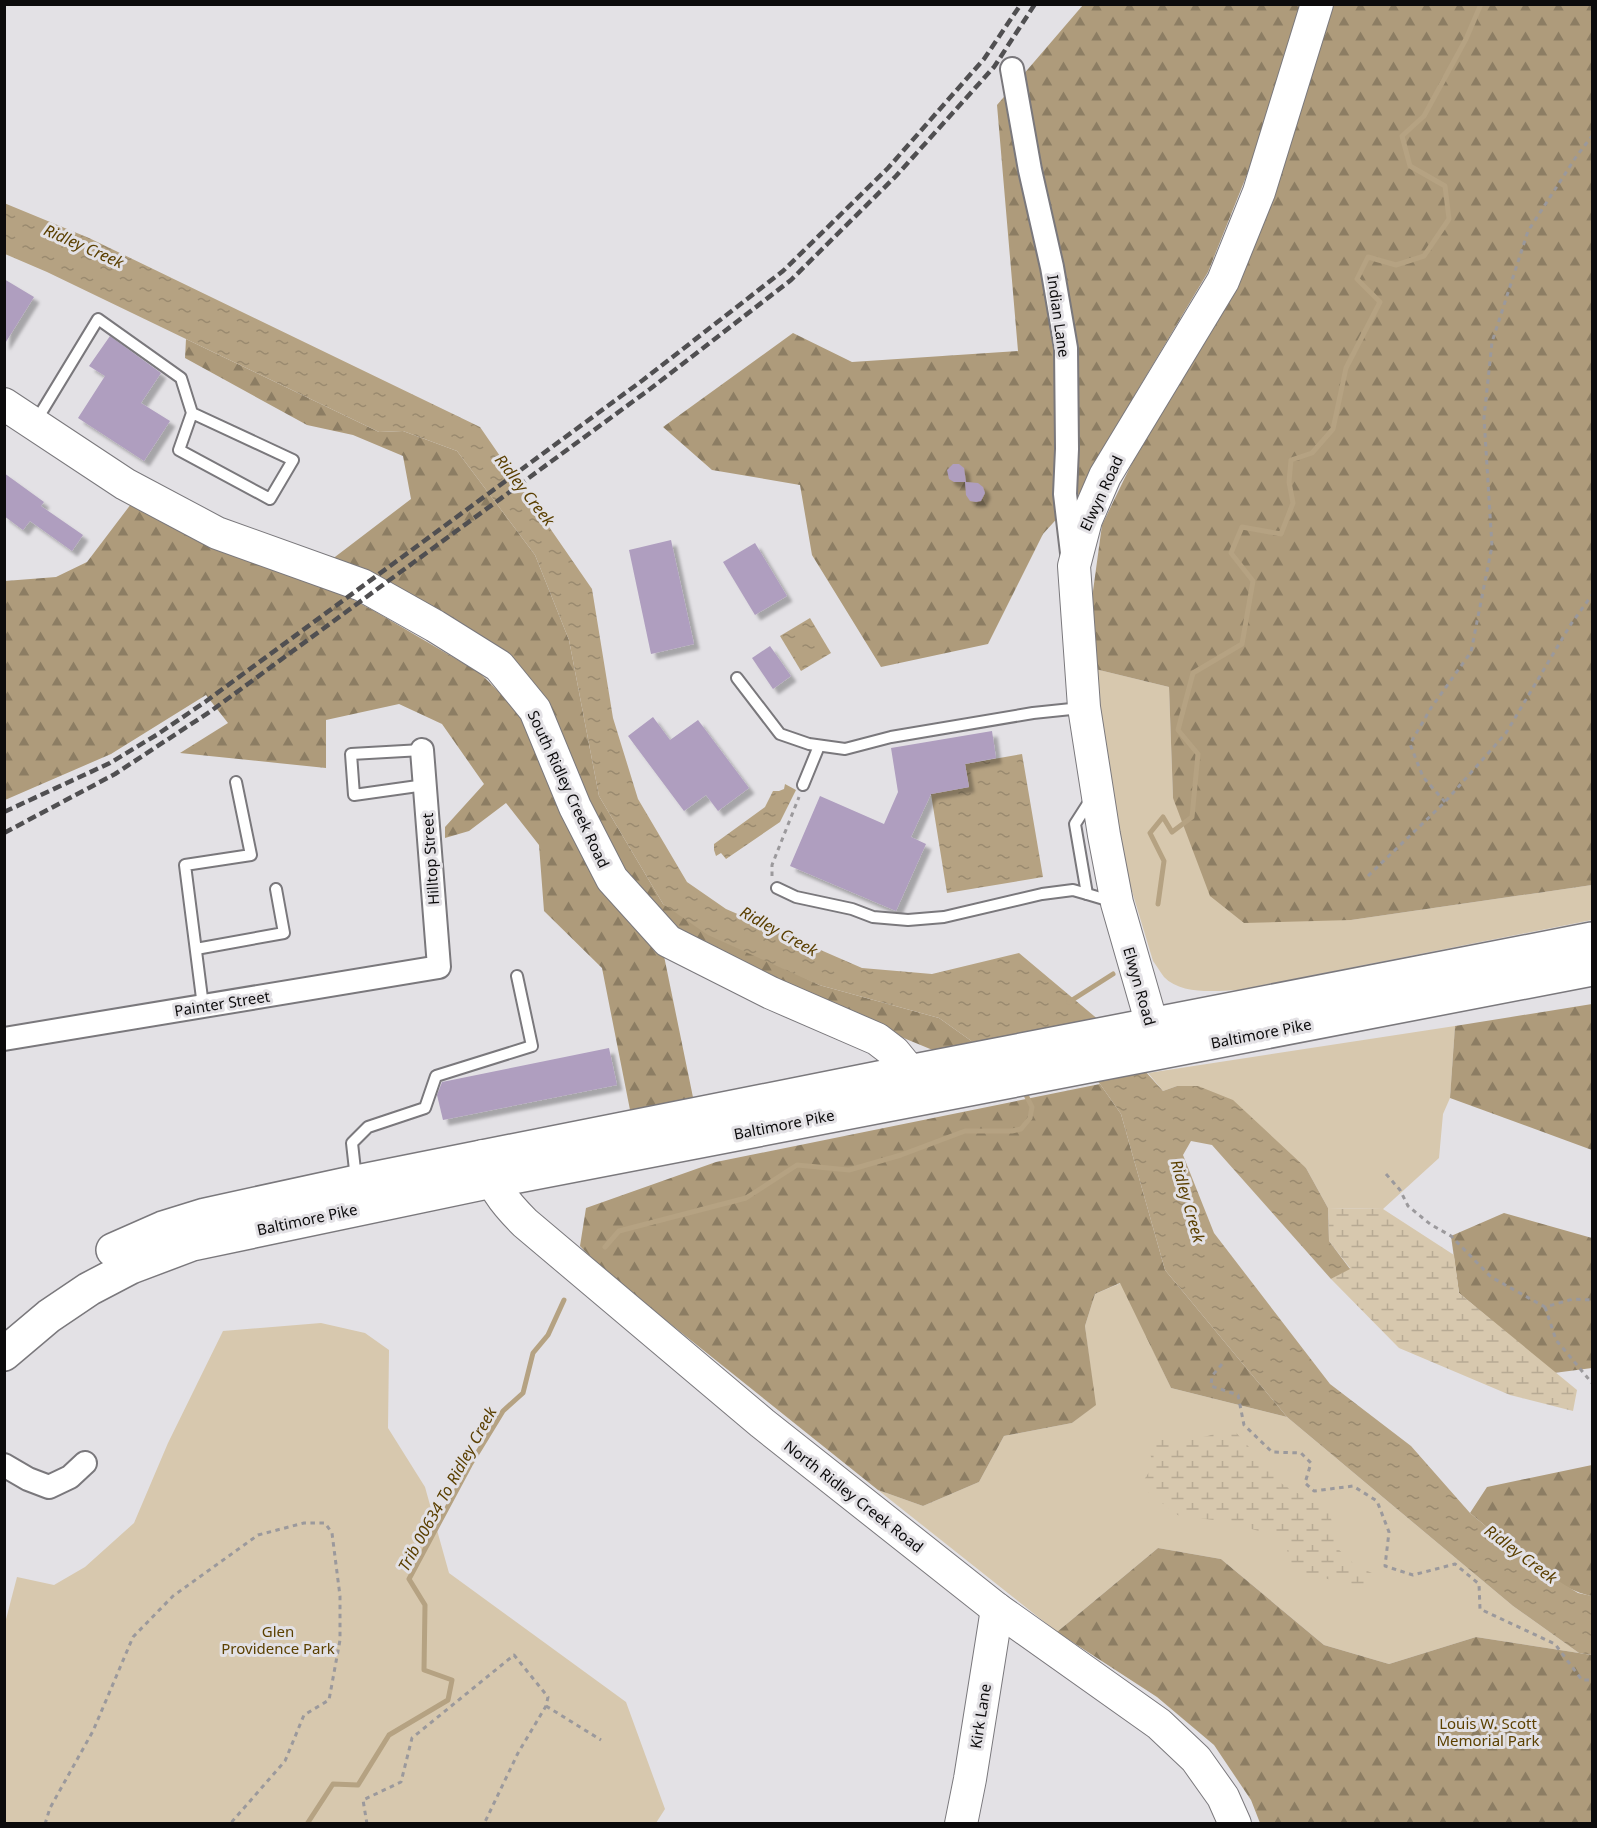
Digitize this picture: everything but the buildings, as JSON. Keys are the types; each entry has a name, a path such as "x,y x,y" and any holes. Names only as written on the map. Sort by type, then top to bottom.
{"main road":[{"name":"Baltimore Pike","path":"4,1354 30,1330 69,1301 131,1267 171,1250 212,1239 487,1168 913,1085 1007,1082 1150,1044 1593,939"},
{"name":"Baltimore Pike","path":"913,1085 986,1057 1116,1031 1150,1044 1593,969"},
{"name":"Baltimore Pike","path":"4,1322 77,1270 121,1246 164,1228 225,1210 356,1182 487,1168"}],"street":[{"name":"Elwyn Road","path":"1150,1044 1117,903 1097,790 1084,707 1074,566 1086,520 1105,476 1223,280 1259,192 1317,4"},
{"name":"Indian Lane","path":"1012,69 1066,348 1065,494 1074,566"},
{"name":"South Ridley Creek Road","path":"4,404 125,484 196,522 217,533 362,585 435,626 499,666 535,710 575,807 612,879 668,941 771,993 877,1039 894,1052 913,1085"},
{"name":"Hilltop Street","path":"422,750 439,967"},
{"name":"Painter Street","path":"4,1039 439,967"},
{"name":"North Ridley Creek Road","path":"487,1168 500,1195 525,1223 743,1408 997,1609 1159,1724 1196,1759 1223,1797 1235,1824"},
{"path":"4,1465 28,1479 49,1487 70,1477 85,1463"},
{"name":"Kirk Lane","path":"961,1824 997,1609"}],"lane":[{"path":"34,424 98,318 181,378 192,413 179,450 270,499 293,459 192,413"},
{"path":"737,678 780,734 819,746 845,749 891,737 1033,713 1084,707"},
{"path":"803,785 819,746"},
{"path":"422,750 351,754 354,795 424,785"},
{"path":"202,1006 185,865 251,855 236,782"},
{"path":"1087,894 1075,824 1097,790"},
{"path":"777,888 796,897 852,909 873,917 908,920 944,917 1042,894 1074,890 1117,903"},
{"path":"196,949 284,933 276,889"},
{"path":"356,1182 352,1143 368,1126 425,1108 436,1076 532,1046 517,976"}],"path":[{"path":"1445,802 1423,777 1410,744 1431,708 1471,652 1492,546 1484,418 1492,342 1528,231 1576,157 1593,136"},
{"path":"1368,876 1445,802 1506,733 1571,624 1593,595"},
{"path":"777,888 771,878 772,865 803,785"},
{"path":"1386,1174 1400,1190 1408,1206 1430,1224 1451,1236 1491,1277 1545,1307 1556,1340 1593,1383"},
{"path":"1545,1307 1573,1299 1593,1300"},
{"path":"1222,1364 1212,1376 1211,1386 1238,1395 1244,1425 1272,1452 1300,1452 1311,1463 1305,1483 1314,1491 1353,1486 1377,1501 1389,1532 1385,1566 1413,1575 1455,1564 1479,1584 1480,1609 1555,1644 1582,1680 1593,1680"},
{"path":"45,1824 50,1808 93,1731 133,1637 173,1596 258,1535 304,1523 325,1523 332,1533 340,1596 340,1640 329,1700 304,1715 285,1761 230,1824"},
{"path":"368,1824 363,1800 401,1782 412,1738 468,1690 514,1655 548,1697 546,1706 518,1753 484,1824"},
{"path":"546,1706 601,1740"}],"green space":[{"path":"1083,5 1304,5 1254,157 1208,272 1130,403 1081,492 1043,534 988,644 881,667 812,555 800,485 712,470 663,427 793,333 852,362 1018,351 997,105"},
{"path":"1334,5 1592,5 1592,885 1351,920 1244,923 1210,896 1173,798 1169,687 1095,669 1090,613 1102,525 1147,432 1230,300 1260,225"},
{"path":"186,339 379,432 403,431 457,451 535,555 569,640 599,796 663,904 819,985 939,1018 977,1045 940,1053 816,1002 678,938 624,873 590,807 553,723 331,560 411,499 403,456 353,435 307,425 185,358"},
{"path":"131,504 326,585 376,612 480,673 526,719 664,956 695,1107 632,1120 602,968 544,911 539,845 506,803 469,831 445,838 445,827 484,784 442,724 399,704 326,720 326,768 180,753 228,723 206,695 111,754 5,800 5,581 56,577 87,562"},
{"path":"1095,669 1169,687 1173,798 1351,920 1592,885 1592,920 1238,990 1199,991 1171,983 1153,961 1115,835"},
{"path":"1592,1004 1592,1150 1450,1098 1455,1026"},
{"path":"1455,1026 1450,1098 1443,1114 1439,1158 1383,1209 1328,1208 1306,1168 1177,1086 1163,1091 1148,1073"},
{"path":"1100,1084 1121,1114 1165,1270 1287,1417 1171,1388 1120,1283 1095,1294 1085,1326 1096,1405 1072,1423 1004,1436 979,1482 923,1506 878,1490 603,1270 580,1246 586,1208 716,1162"},
{"path":"1328,1208 1383,1209 1454,1255 1459,1293 1577,1390 1573,1411 1510,1395 1399,1348 1331,1279 1350,1268 1329,1241"},
{"path":"1504,1213 1592,1238 1592,1368 1554,1373 1459,1293 1451,1236"},
{"path":"1121,1283 1171,1388 1287,1417 1513,1606 1579,1653 1476,1637 1389,1664 1324,1645 1221,1559 1158,1548 1057,1632 878,1490 923,1506 979,1482 1004,1436 1072,1423 1095,1405 1085,1326 1095,1294"},
{"name":"Glen Providence Park","path":"321,1323 365,1333 389,1350 388,1428 425,1487 449,1573 626,1702 665,1809 656,1823 5,1823 4,1627 17,1577 54,1585 85,1567 134,1523 168,1443 223,1331"},
{"path":"1231,1427 1282,1484 1330,1512 1336,1547 1355,1565 1374,1574 1378,1587 1338,1582 1292,1569 1284,1538 1223,1521 1179,1516 1140,1486 1153,1466 1147,1439 1200,1438"},
{"path":"1592,1465 1592,1596 1561,1584 1544,1574 1470,1513 1487,1487"},
{"name":"Louis W. Scott Memorial Park","path":"1158,1548 1221,1559 1324,1645 1389,1664 1476,1637 1592,1655 1592,1823 1260,1823 1251,1800 1214,1745 1157,1697 1057,1632"}],"water":[{"name":"Ridley Creek","path":"4,203 89,238 480,427 592,589 613,718 638,799 687,882 726,909 862,968 932,974 1019,953 1100,1021 1163,1091 1177,1086 1198,1086 1233,1100 1306,1168 1328,1208 1329,1241 1350,1269 1331,1279 1212,1145 1191,1141 1183,1155 1214,1233 1330,1384 1411,1446 1470,1513 1532,1565 1578,1593 1592,1596 1592,1655 1579,1653 1513,1606 1287,1417 1165,1270 1121,1114 1100,1084 1054,1030 977,1045 939,1018 819,985 708,935 663,904 599,796 569,640 535,555 457,451 403,431 379,432 5,254"},
{"path":"810,618 831,653 801,671 780,636"},
{"path":"1022,754 1043,877 947,893 931,794 969,787 965,764"},
{"path":"785,784 796,790 780,822 726,859 721,853 716,856 714,844 765,807 773,791 784,789"}],"waterway":[{"path":"1158,904 1164,861 1150,833 1163,817 1172,832 1192,817 1198,754 1178,730 1193,673 1242,644 1253,581 1231,553 1242,527 1281,534 1293,503 1289,482 1291,460 1312,453 1333,429 1346,368 1380,302 1357,279 1368,257 1396,265 1424,256 1449,219 1445,186 1410,166 1402,136 1424,116 1466,39 1481,4"},
{"path":"1069,1002 1113,974"},
{"name":"Trib 00634 To Ridley Creek","path":"605,1247 619,1231 746,1198 797,1165 849,1170 901,1155 965,1131 1021,1129 1030,1118 1032,1107 1024,1091"},
{"name":"Trib 00634 To Ridley Creek","path":"307,1824 333,1784 358,1785 389,1735 448,1700 452,1680 424,1670 425,1605 409,1579 470,1465 503,1411 523,1393 533,1353 548,1335 564,1300"}],"railway":[{"path":"4,812 110,763 205,702 643,380 783,271 888,168 984,59 1021,4"},
{"path":"4,833 115,774 211,711 650,389 791,280 896,176 994,67 1035,4"}]}
